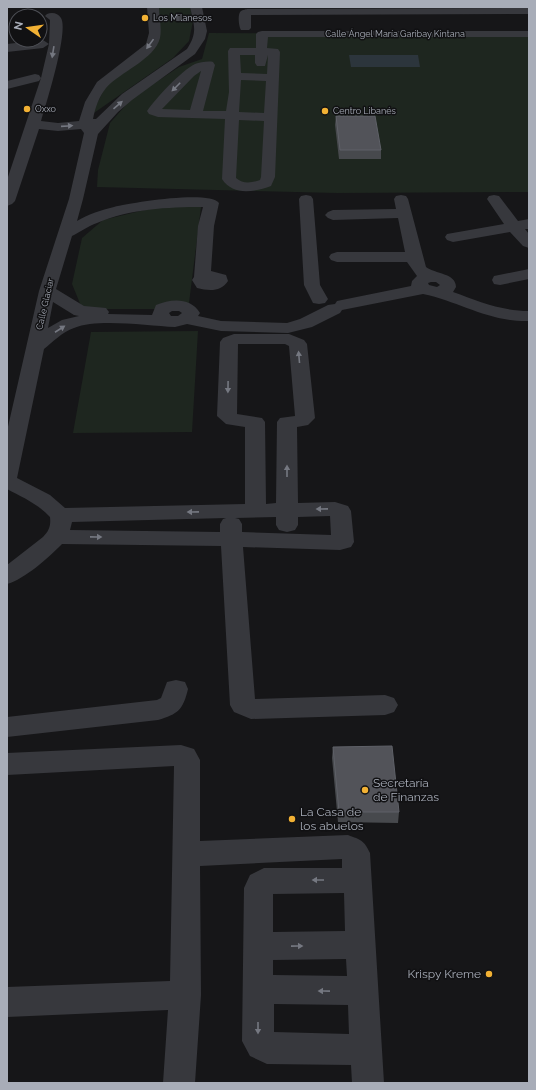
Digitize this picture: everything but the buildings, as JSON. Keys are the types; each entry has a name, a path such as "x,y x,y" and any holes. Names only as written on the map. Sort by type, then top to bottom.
{"street":[{"name":"Calle Glaciar","path":"7,478 36,347 46,291 66,234 76,199 92,127 86,114 94,94 112,74 142,54 153,43 153,7"},
{"path":"195,115 197,61 201,31 196,7"},
{"path":"245,28 245,12 403,9 529,11"},
{"path":"7,201 12,172 34,124 52,59 56,19 51,12"},
{"name":"Calle Ángel María Garibay Kintana","path":"268,65 262,34 529,34"},
{"path":"24,109 42,48"},
{"path":"34,124 92,127 127,97 174,64 197,61"},
{"path":"197,61 190,73 154,111 158,113 271,118"},
{"path":"234,70 256,78 268,65"},
{"path":"234,70 268,65"},
{"path":"234,70 229,179 232,184 252,187 266,184 268,177 271,118 268,65"},
{"path":"7,86 37,68"},
{"path":"501,197 524,225 529,243"},
{"path":"76,199 83,203 98,205 125,206 155,204 212,211 209,278"},
{"path":"306,199 312,285 330,303"},
{"path":"66,234 90,220 125,206"},
{"path":"333,214 402,206 414,257 420,270 431,285 498,313 510,316 529,316"},
{"path":"453,236 524,225"},
{"path":"337,257 414,257"},
{"path":"500,280 529,274"},
{"path":"163,317 162,309 169,306 184,307 188,315 221,326 288,328 306,323 330,303 431,285 500,307 510,309 529,309"},
{"path":"46,291 76,309 85,312 163,317"},
{"path":"36,347 64,326 74,322 89,319 163,317"},
{"path":"234,339 288,339 298,344 305,418 301,421 255,422 233,420 228,416 229,342 234,339"},
{"path":"255,422 256,511"},
{"path":"287,422 288,541"},
{"path":"7,481 29,492 60,515 339,510 343,542 57,537"},
{"path":"232,512 231,539 243,706 251,709 385,705"},
{"path":"7,576 57,537 61,522 60,515"},
{"path":"7,727 158,710 172,704 176,689"},
{"path":"7,764 181,755 187,760 185,995 179,1083"},
{"path":"186,854 348,847 356,852 368,1083"},
{"path":"357,880 264,880 260,884 258,888 258,1041 261,1045 267,1048 366,1050"},
{"path":"258,946 361,945"},
{"path":"258,989 363,992"},
{"path":"7,1002 185,995"}],"shaded area":[{"path":"157,7 190,7 193,21 189,41 173,58 91,115 107,84 158,39"},
{"name":"Centro Libanés","path":"209,33 529,35 529,192 337,193 97,187 98,170 110,123 132,98 179,67 202,59"},
{"path":"349,55 418,55 420,67 351,67"},
{"path":"157,207 201,207 189,303 160,304 155,309 90,309 81,306 72,284 82,238 103,220"},
{"path":"198,331 192,432 73,433 91,332"}],"place":[{"name":"Los Milanesos","path":"145,18"},
{"name":"Oxxo","path":"27,109"},
{"name":"Centro Libanés","path":"325,111"},
{"name":"Secretaría de Finanzas","path":"365,790"},
{"name":"La Casa de los abuelos","path":"292,819"},
{"name":"Krispy Kreme","path":"489,974"}]}
